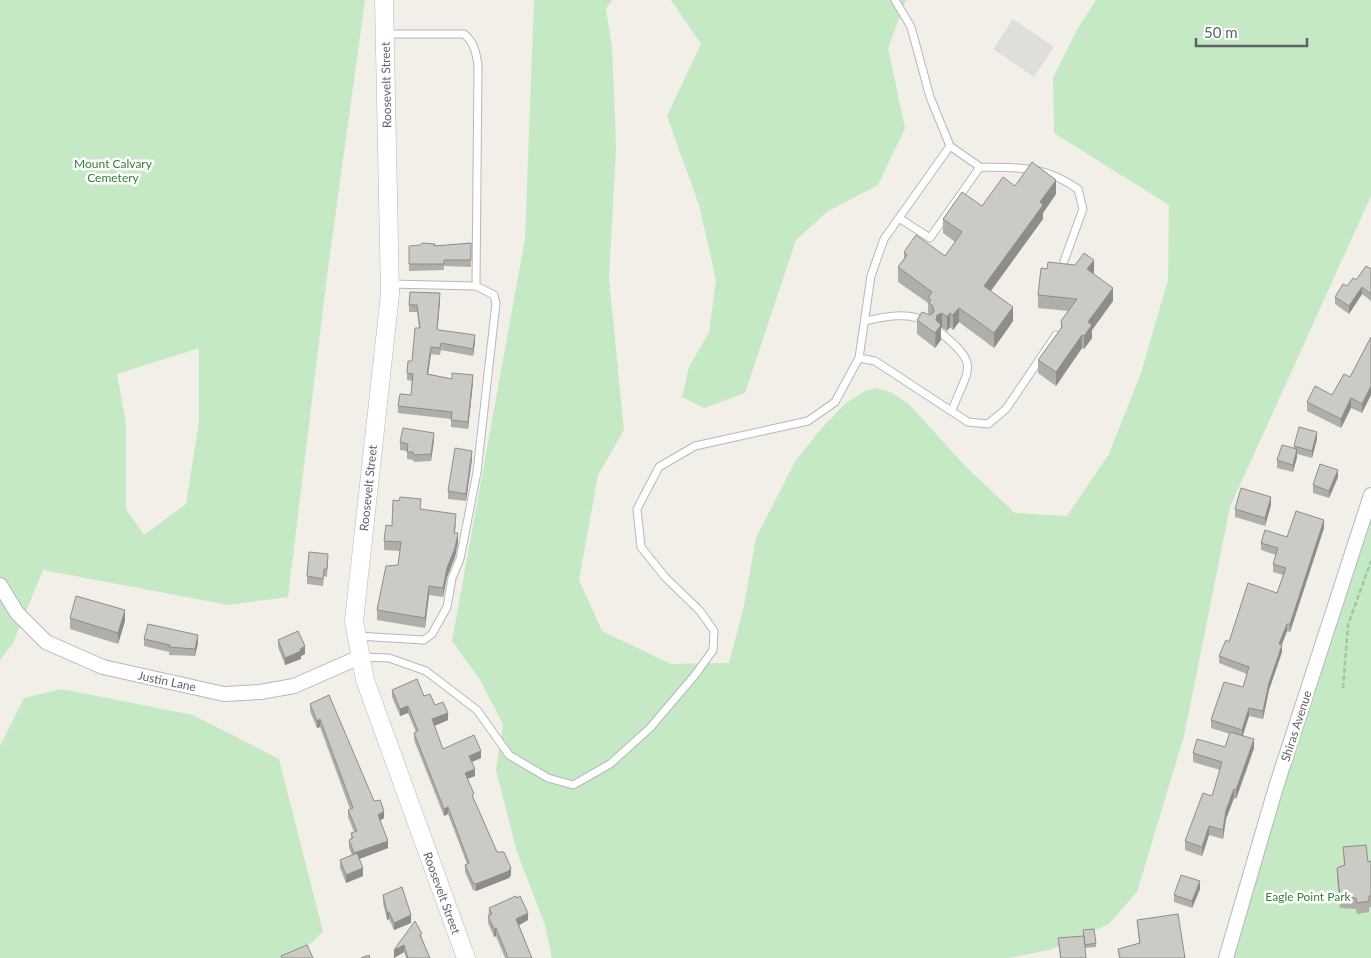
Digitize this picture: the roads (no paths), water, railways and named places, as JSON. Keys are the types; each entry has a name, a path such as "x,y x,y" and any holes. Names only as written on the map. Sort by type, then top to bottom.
{"street":[{"name":"Roosevelt Street","path":"384,0 390,284 354,621 364,680 466,958"},
{"name":"Shiras Avenue","path":"1226,958 1276,787 1371,495"},
{"name":"Justin Lane","path":"0,585 17,613 46,642 103,667 224,694 260,692 294,686 360,657"}],"lane":[{"path":"895,0 912,27 930,97 950,146 980,167 1034,168 1062,178 1078,189 1083,209 1064,261"},
{"path":"385,34 464,34 470,40 475,50 478,65 476,286"},
{"path":"360,657 389,658 426,671 477,710 509,755 548,778 573,784 610,764 650,728 695,675 713,650 714,631 700,611 665,577 641,547 637,509 659,467 695,446 808,422 835,402 859,358 870,276 884,239 950,146"},
{"path":"899,218 930,238 980,167"},
{"path":"356,636 424,640 432,634 447,607 477,472 495,322 496,303 494,295 476,286 390,284"},
{"path":"865,321 887,316 921,318 929,324"},
{"path":"941,333 959,348 967,359 968,368 952,410"},
{"path":"859,358 875,361 968,422 988,424 1006,409 1056,334"}],"park label":[{"name":"Mount Calvary Cemetery","path":"113,170"},
{"name":"Eagle Point Park","path":"1308,896"}]}
